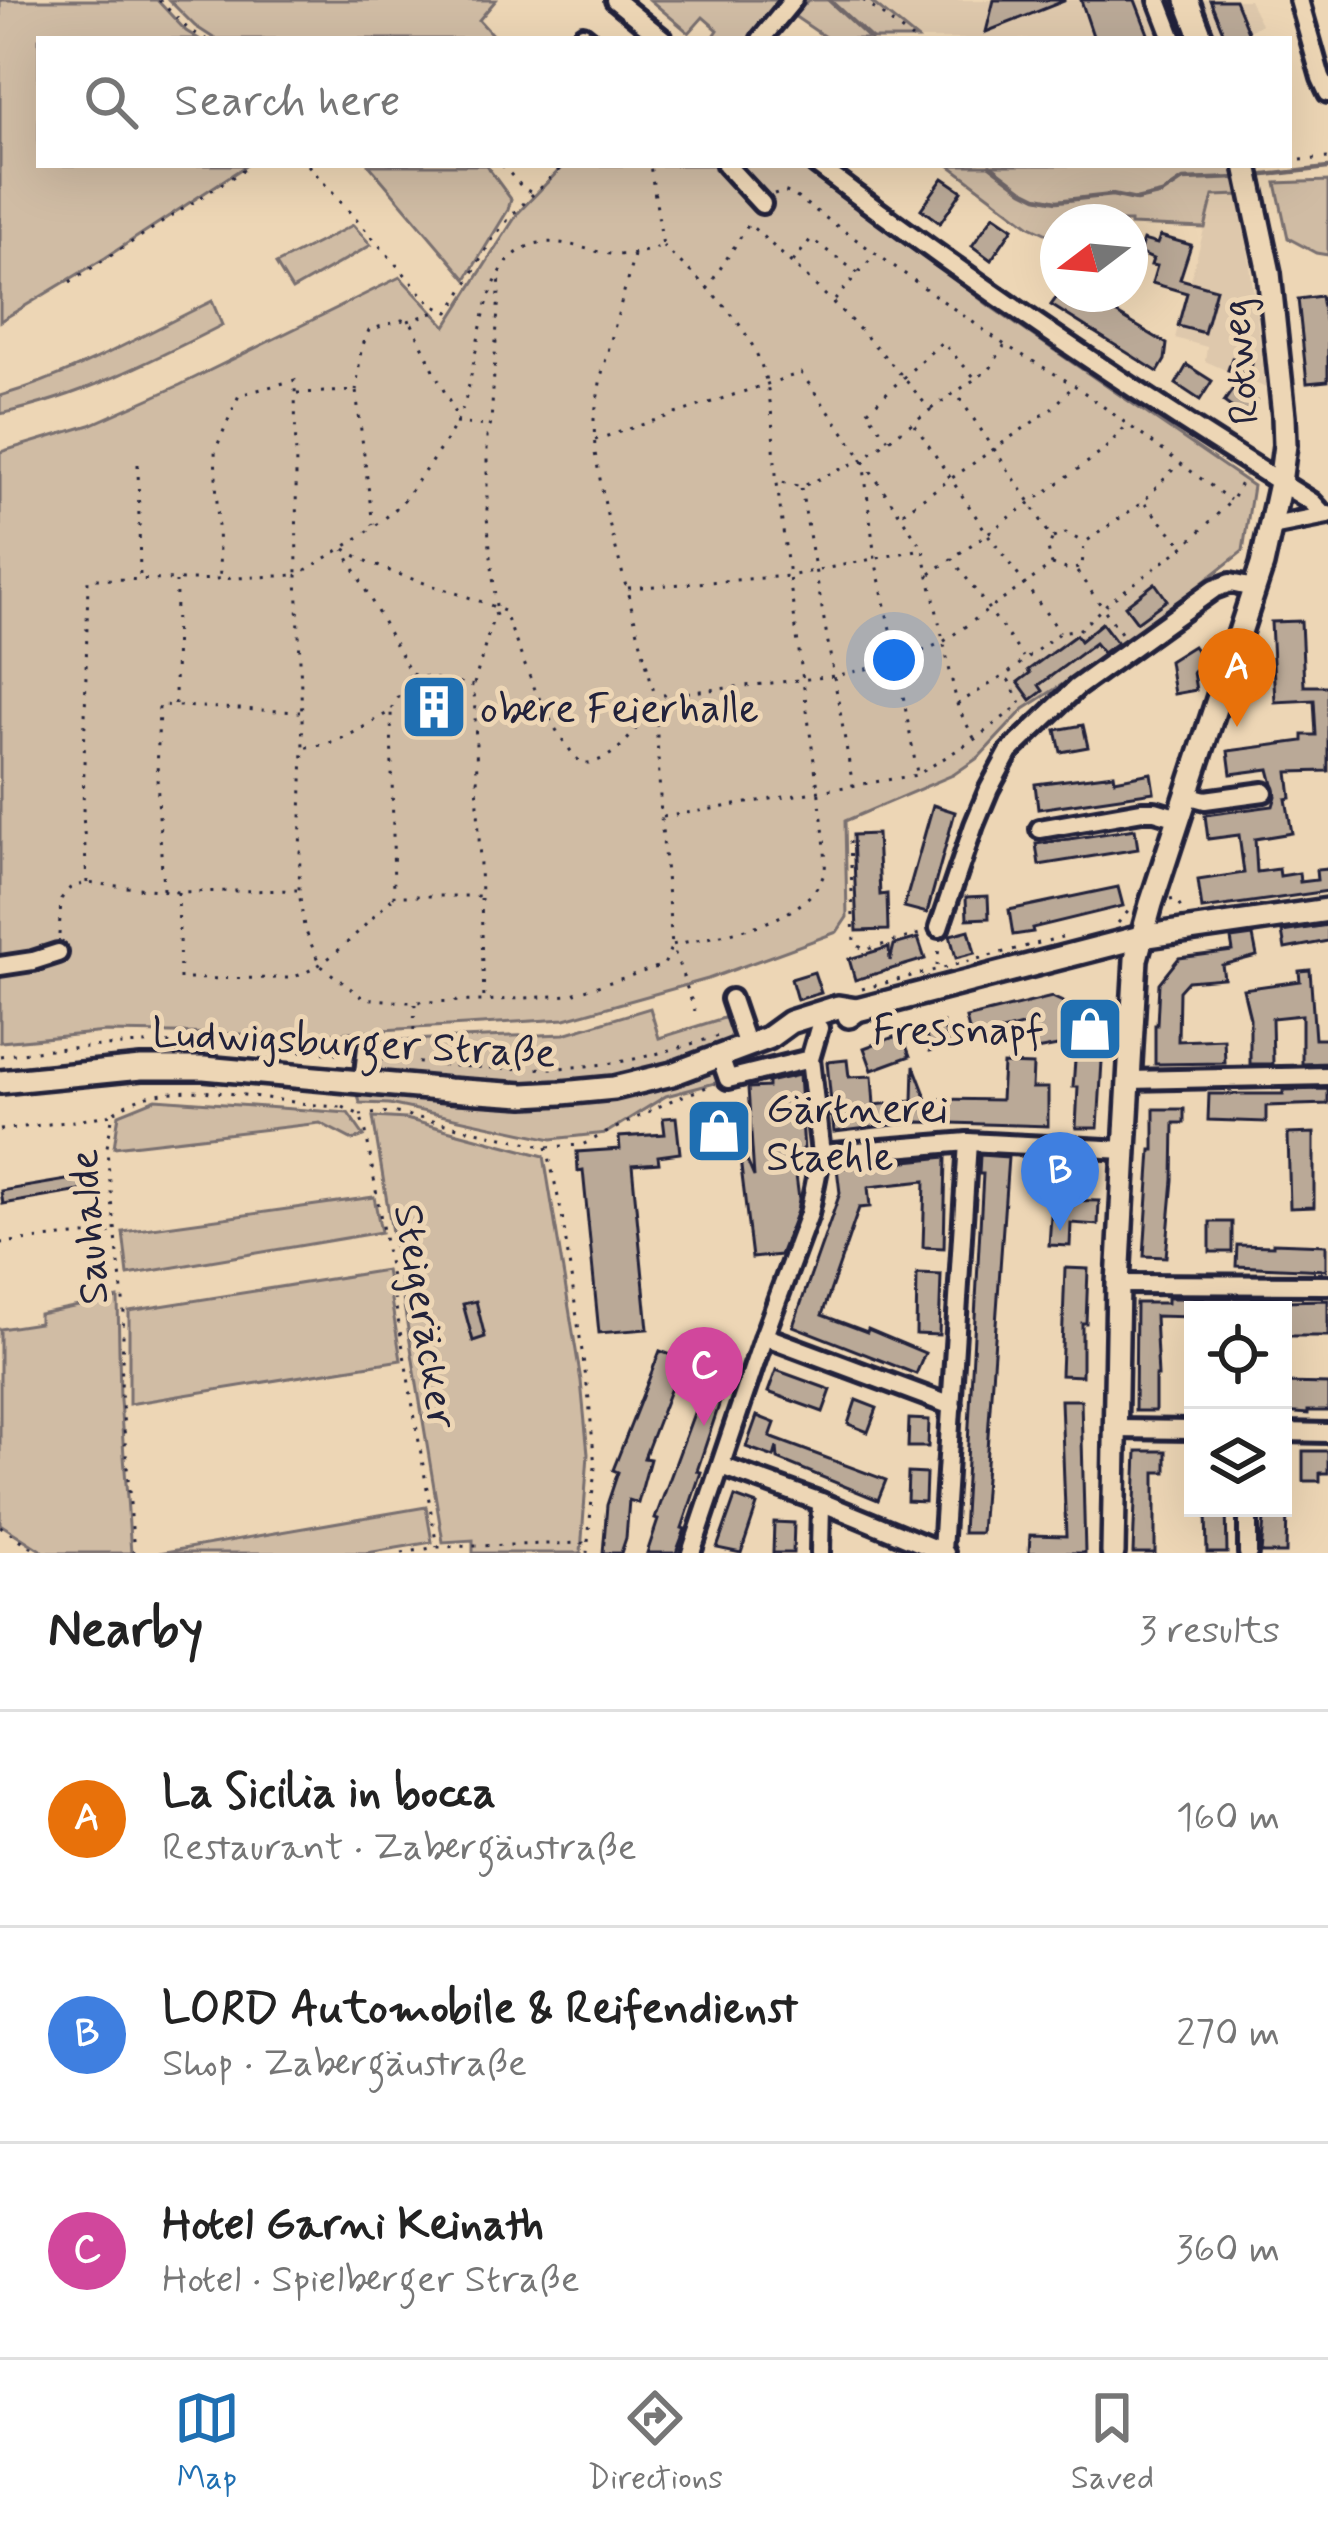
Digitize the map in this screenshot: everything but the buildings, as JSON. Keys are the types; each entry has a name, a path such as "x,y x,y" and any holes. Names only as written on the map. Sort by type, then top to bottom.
{"main road":[{"path":"1186,0 1201,36"},
{"name":"Rotweg","path":"1113,1553 1118,1284 1136,959 1254,589 1272,526 1285,445 1269,273 1247,168"},
{"name":"Ludwigsburger Straße","path":"0,1082 141,1068 524,1095 614,1088 672,1074 720,1056 752,1037 853,1001 1141,938 1328,910"},
{"name":"Ludwigsburger Straße","path":"752,1037 794,1036 814,1044 841,1021 853,1001"}],"street":[{"path":"615,0 659,36"},
{"path":"764,36 794,0"},
{"path":"1157,0 1172,36"},
{"path":"1299,0 1328,93"},
{"path":"730,168 762,204"},
{"path":"821,168 925,246 1188,427 1326,515"},
{"path":"1272,526 1326,515"},
{"path":"939,928 974,825 1009,752 1076,688 1223,584 1254,589"},
{"path":"1186,795 1205,800 1264,792"},
{"path":"1040,829 1142,811 1179,818"},
{"path":"0,965 33,962 58,953"},
{"path":"731,999 752,1037"},
{"path":"691,1553 809,1214 820,1154 814,1044 728,1078 720,1056"},
{"path":"363,1082 367,1052"},
{"path":"1129,1080 1328,1076"},
{"path":"820,1154 968,1142 1125,1150"},
{"path":"722,1466 944,1552 968,1142"},
{"path":"1118,1284 1328,1285"},
{"path":"764,1336 952,1406"},
{"path":"1116,1429 1184,1430"},
{"path":"1292,1432 1328,1432"},
{"path":"820,1553 821,1502"},
{"path":"1248,1517 1248,1553"}],"path":[{"path":"159,0 201,36"},
{"path":"863,0 908,36"},
{"path":"1292,161 1328,158"},
{"path":"70,282 246,168"},
{"path":"311,168 441,311"},
{"path":"505,168 533,194"},
{"path":"406,322 449,312 513,212 561,168"},
{"path":"650,168 663,246 737,320 767,382 826,871 809,898 756,927 672,945"},
{"path":"707,289 762,204 783,190 1005,345 1074,385 1232,502"},
{"path":"749,224 833,302 930,410"},
{"path":"792,263 811,239 858,273"},
{"path":"87,883 83,792 88,579 297,575 344,548 400,504 446,441 456,421 489,297 500,273 519,250 562,242 611,255 634,255 663,246"},
{"path":"833,302 876,254"},
{"path":"634,255 601,377 595,440 607,515 656,696 672,945 694,1011"},
{"path":"496,607 487,517 488,427 500,273"},
{"path":"373,525 356,391 361,350 369,330 402,320 412,324 456,421"},
{"path":"889,441 867,411 942,342 976,379"},
{"path":"777,480 801,487 863,459 990,369 1005,345"},
{"path":"595,440 801,373 923,549 957,704 975,739"},
{"path":"220,579 215,452 239,394 295,380 303,747 298,890 304,927 320,965 363,998 484,1001 569,994 634,976 664,965 672,945"},
{"path":"902,513 1053,409 1074,385"},
{"path":"295,393 356,391"},
{"path":"956,393 1052,539"},
{"path":"456,421 488,427"},
{"path":"914,423 1060,632"},
{"path":"929,576 1102,452 1127,425"},
{"path":"863,459 875,559 917,775"},
{"path":"1084,543 1143,502 1180,462"},
{"path":"138,464 140,580"},
{"path":"957,704 1006,675 1060,632 1080,629 1185,546 1232,502 1252,464"},
{"path":"801,487 853,788"},
{"path":"1143,502 1185,546"},
{"path":"1066,533 1084,543 1082,567 1060,570 1052,565 1048,549 1052,539 1066,533"},
{"path":"344,548 366,563 504,611 530,678 568,749 581,763 594,764 617,747 641,725 656,696"},
{"path":"344,548 411,674"},
{"path":"626,589 789,576 923,549"},
{"path":"952,558 1024,658"},
{"path":"656,696 836,676 897,662 943,642 1052,565"},
{"path":"1076,571 1131,647"},
{"path":"175,706 176,580"},
{"path":"484,1001 474,686 494,615 504,611"},
{"path":"411,674 474,686"},
{"path":"303,747 344,739 391,710 411,674"},
{"path":"661,817 917,775 1021,704 1006,675"},
{"path":"164,890 157,778 159,706 302,712"},
{"path":"391,710 394,896"},
{"path":"850,841 854,943 865,950 939,928 937,968"},
{"path":"58,953 61,899 71,887 87,883 178,892 298,890"},
{"path":"178,892 180,979 303,975 394,896 481,896"},
{"path":"853,1001 937,968 1074,934"},
{"path":"367,1052 413,1046 415,1002"},
{"path":"0,1056 160,1043 367,1052 460,1066 557,1068 752,1037"},
{"path":"341,1106 360,1115 392,1112 547,1147 582,1145 728,1078"},
{"name":"Sauhalde","path":"134,1553 121,1391 124,1309 107,1147 113,1113 132,1100 173,1093 260,1096 324,1106"},
{"path":"0,1130 113,1113"},
{"name":"Steigeräcker","path":"360,1115 437,1547"},
{"path":"547,1147 590,1399 596,1467 587,1553"},
{"path":"0,1244 116,1232"},
{"path":"0,1526 40,1553"},
{"path":"402,1553 437,1547 587,1543"}],"shaded area":[{"path":"0,0 157,0 194,36 36,36 36,168 242,168 0,321"},
{"path":"169,0 496,0 479,20 493,36 210,36"},
{"path":"650,0 779,0 750,36 714,36 718,30 703,17 689,33"},
{"path":"809,0 869,0 913,36 824,36 794,16"},
{"path":"869,0 1249,0 1261,24 1241,36 913,36"},
{"path":"372,168 488,168 511,199 466,279"},
{"path":"561,168 806,168 991,307 1253,486 1243,551 1118,649 1024,709 979,757 953,775 845,821 847,917 837,932 708,979 565,1019 300,1035 106,1032 0,1042 0,452 90,425 400,277 446,326 518,213"},
{"path":"953,168 1236,168 1241,195 1213,196 1205,228 1148,226 1148,204 1040,204 1040,231"},
{"path":"1328,181 1328,255 1288,238 1276,183"},
{"path":"1241,195 1266,388 1205,361 1207,347 1175,338 1213,196"},
{"path":"353,225 371,245 292,290 276,264"},
{"path":"212,301 222,325 86,388 0,414 0,396 82,365"},
{"path":"650,1008 659,1038 727,1017 734,1040 627,1073 561,1085 471,1084 382,1072 379,1065 383,1041 564,1034"},
{"path":"713,1069 719,1082 666,1096 606,1133 552,1139 389,1104 360,1103 358,1094 541,1104"},
{"path":"156,1099 348,1113 364,1136 353,1140 320,1123 114,1147 119,1114"},
{"path":"373,1117 406,1119 544,1156 581,1381 588,1454 581,1553 473,1553 473,1540 443,1542"},
{"path":"374,1197 381,1232 128,1275 123,1232"},
{"path":"386,1270 401,1360 129,1404 129,1311"},
{"path":"118,1298 131,1553 45,1553 0,1524 0,1329 39,1323 39,1314"},
{"path":"426,1507 432,1542 367,1553 159,1553"}],"waterway":[{"path":"829,0 868,36"},
{"path":"994,168 1023,190 1057,201 1112,195 1136,200 1162,194 1183,180 1239,178"},
{"path":"1256,176 1328,168"}],"place":[{"name":"obere Feierhalle","path":"434,707"},
{"name":"La Sicilia in bocca","path":"1237,727"},
{"name":"Fressnapf","path":"1090,1029"},
{"name":"Gärtnerei Staehle","path":"719,1131"},
{"name":"LORD Automobile & Reifendienst","path":"1060,1231"},
{"name":"Hotel Garni Keinath","path":"704,1426"}]}
